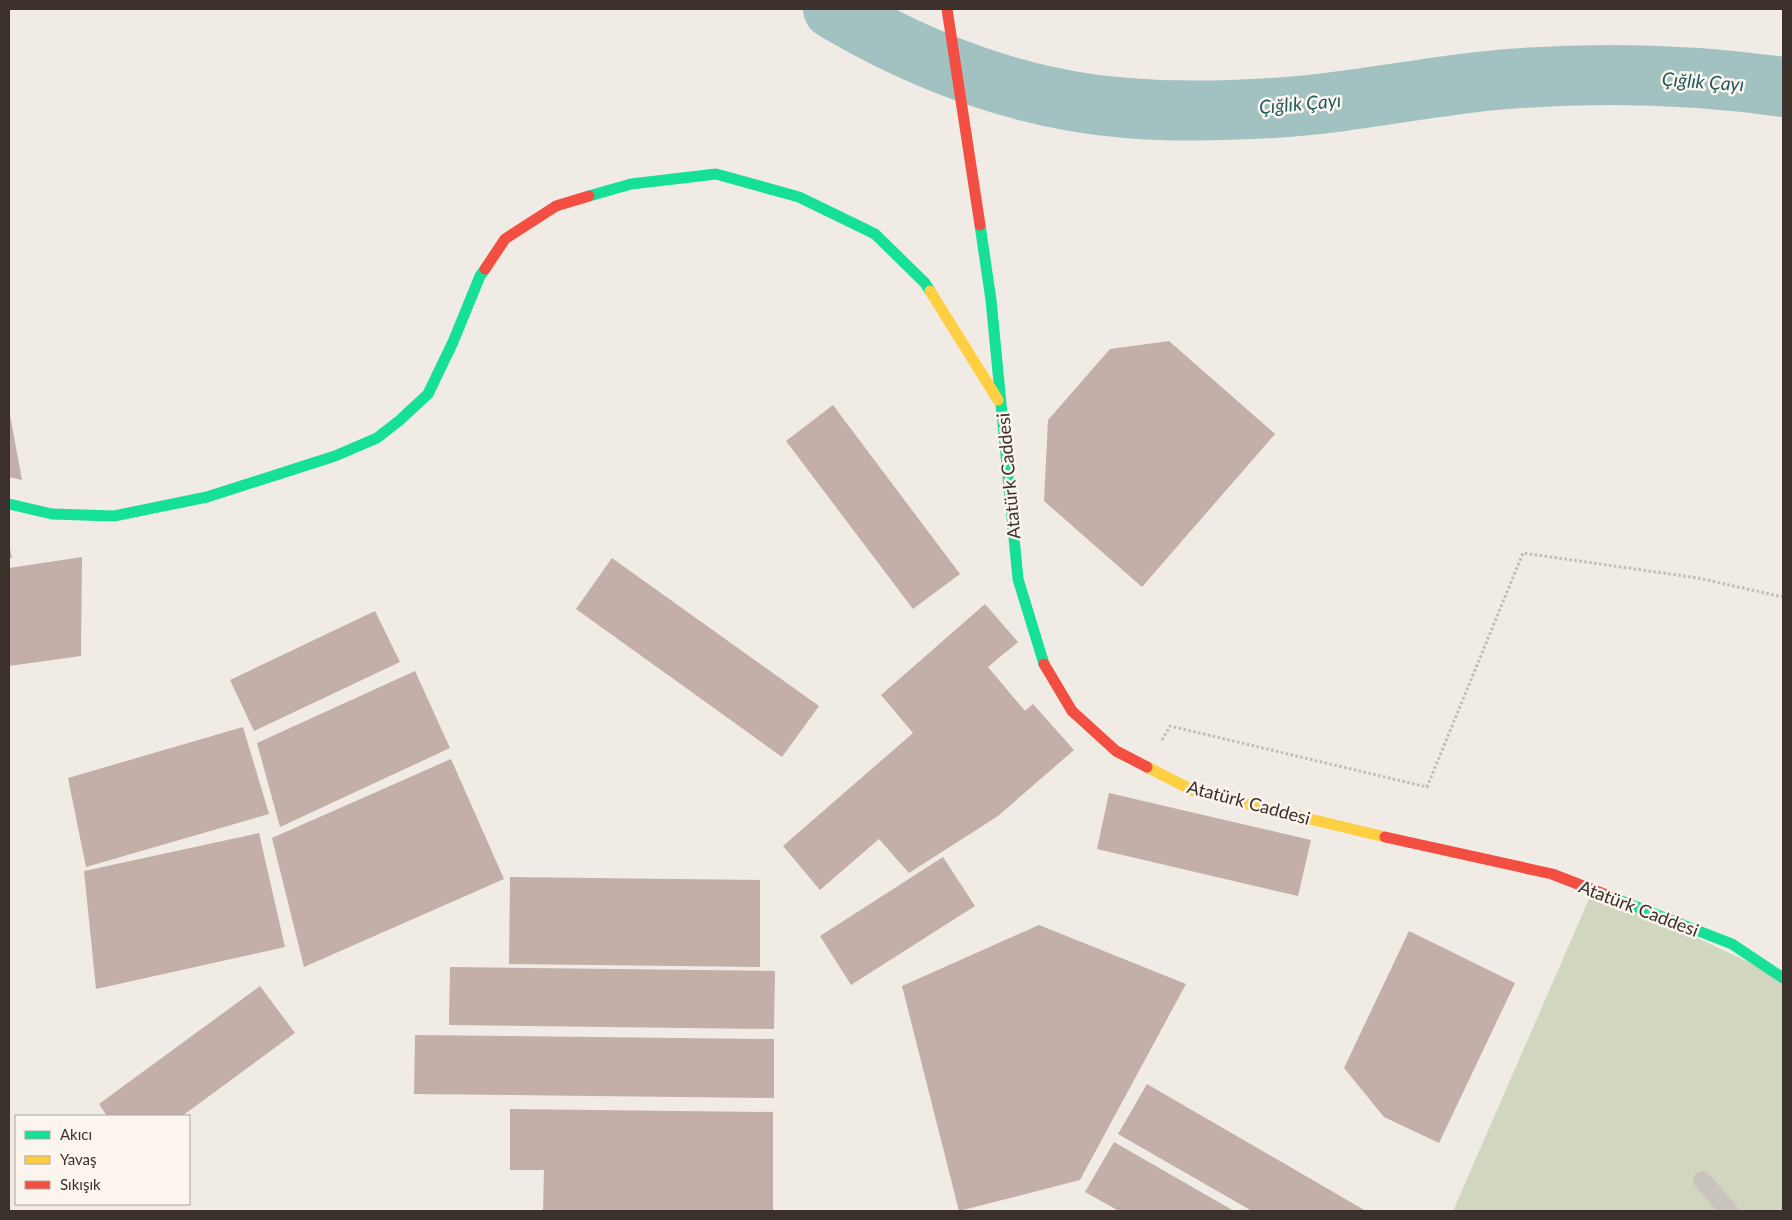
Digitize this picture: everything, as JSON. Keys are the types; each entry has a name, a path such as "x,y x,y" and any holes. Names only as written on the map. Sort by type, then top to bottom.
{"street":[{"name":"Atatürk Caddesi","path":"947,9 991,300 1018,579 1044,664 1072,711 1116,750 1194,791 1378,836 1552,874 1732,944 1783,978"},
{"path":"9,504 52,514 114,516 207,497 336,456 377,438 428,394 453,342 480,276 505,238 556,206 631,184 716,174 799,196 875,234 926,283 1002,406"}],"lane":[{"path":"1702,1180 1729,1211"}],"path":[{"path":"1148,767 1170,726 1427,786 1523,553 1698,578 1783,597"}],"green space":[{"path":"1593,890 1783,978 1783,1211 1453,1211"}],"building":[{"path":"1169,341 1275,434 1142,587 1044,501 1048,420 1110,349"},
{"path":"833,405 960,574 913,609 786,441"},
{"path":"10,415 22,480 9,477"},
{"path":"9,544 12,558 9,558"},
{"path":"82,557 81,656 9,666 9,568"},
{"path":"612,558 819,706 782,757 576,609"},
{"path":"985,604 1018,642 988,667 1025,711 1033,704 1074,750 998,816 909,873 879,839 820,890 783,846 913,733 881,695"},
{"path":"375,611 400,662 254,731 230,680"},
{"path":"415,671 450,748 280,827 257,743"},
{"path":"243,727 269,814 86,867 68,778"},
{"path":"451,759 504,879 304,967 272,838"},
{"path":"1109,793 1311,840 1298,896 1097,849"},
{"path":"259,833 285,947 96,989 84,871"},
{"path":"943,857 975,906 851,985 820,936"},
{"path":"510,877 760,880 760,967 509,964"},
{"path":"1039,925 1186,984 1080,1180 959,1211 902,986"},
{"path":"1409,931 1515,983 1439,1143 1384,1117 1344,1068"},
{"path":"450,967 775,971 774,1029 449,1025"},
{"path":"260,986 295,1033 183,1115 106,1115 99,1104"},
{"path":"415,1035 774,1039 774,1098 414,1094"},
{"path":"1147,1084 1366,1211 1252,1211 1118,1134"},
{"path":"510,1109 773,1112 773,1211 543,1211 544,1170 510,1170"},
{"path":"1114,1142 1234,1211 1119,1211 1085,1192"}],"waterway":[{"name":"Çığlık Çayı","path":"833,9 902,46 974,75 1050,97 1088,104 1127,108 1200,111 1301,106 1468,83 1531,77 1603,75 1676,77 1783,87"}],"traffic: fast":[{"path":"589,196 631,184 716,174 799,197 875,234 925,283 930,291"},
{"path":"980,225 991,300 1018,579 1044,664"},
{"path":"9,504 52,514 114,516 207,497 335,456 377,438 428,394 453,342 480,276 485,269"},
{"path":"1609,896 1732,944 1783,978"}],"traffic: slow":[{"path":"930,291 998,400"},
{"path":"1147,767 1194,791 1385,837"}],"traffic: jam":[{"path":"947,9 980,225"},
{"path":"485,269 505,239 556,206 589,196"},
{"path":"1044,664 1072,711 1116,751 1147,767"},
{"path":"1385,837 1552,874 1609,896"}]}
